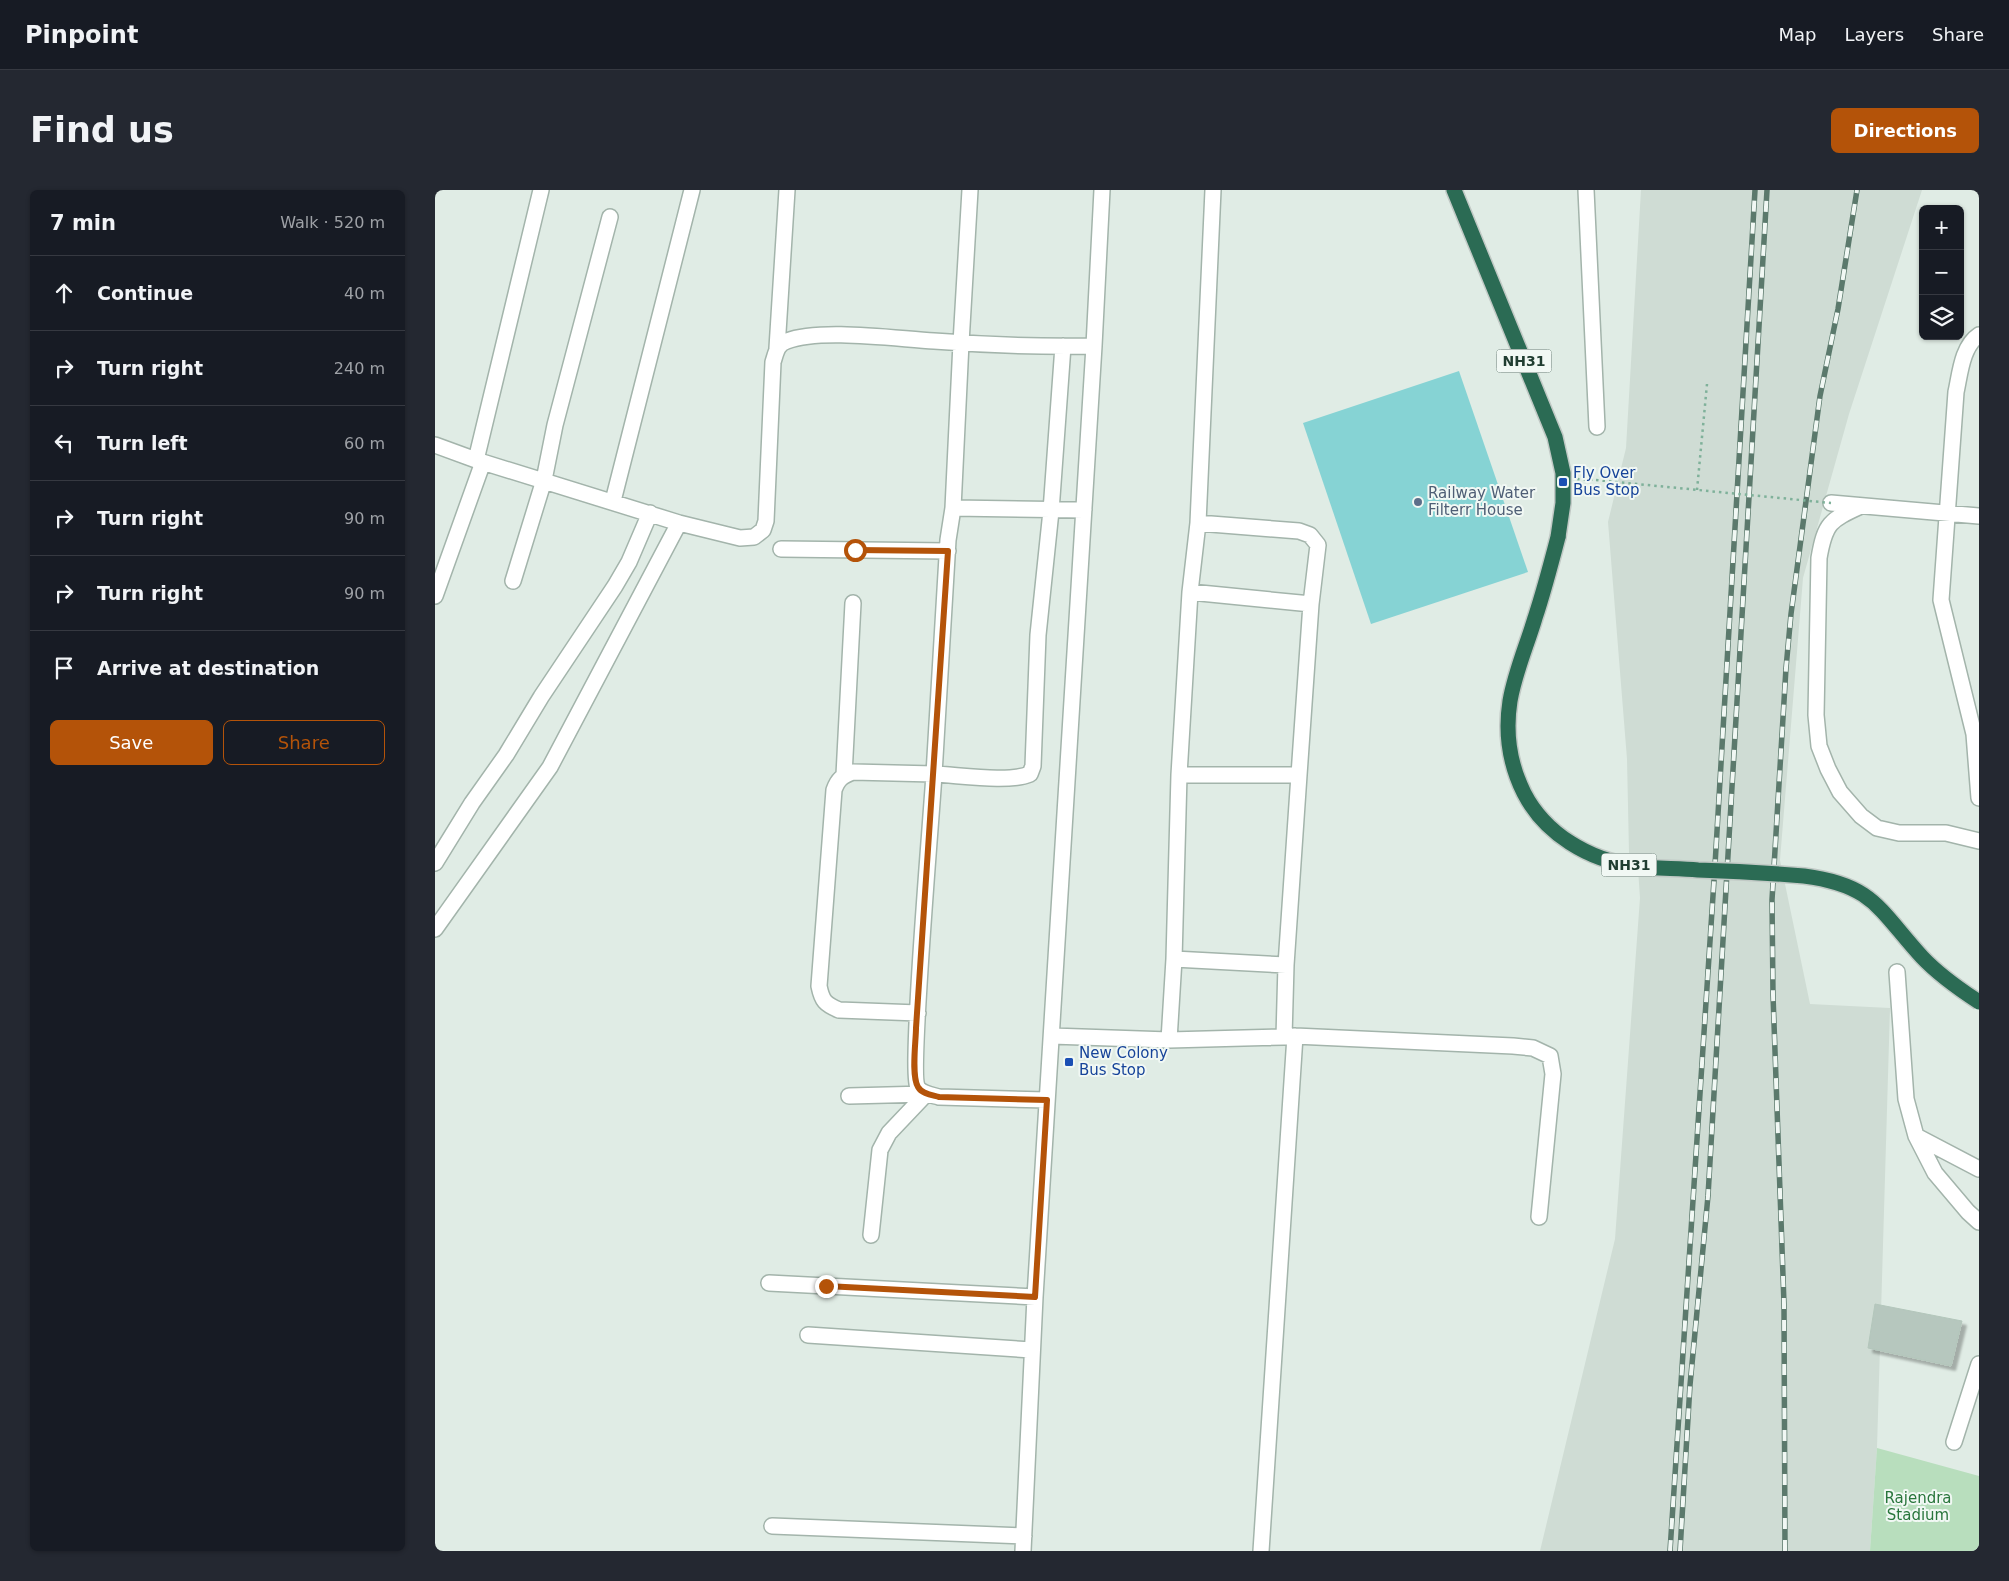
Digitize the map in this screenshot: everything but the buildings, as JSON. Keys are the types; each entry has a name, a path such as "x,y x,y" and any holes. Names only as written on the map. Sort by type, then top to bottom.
{"highway":[{"name":"NH31","path":"1455,190 1555,437 1563,473 1563,503 1558,537 1536,617 1518,668 1510,701 1507,727 1510,756 1519,783 1529,802 1541,818 1557,834 1578,848 1603,859 1634,866 1813,877 1829,879 1857,890 1875,902 1896,924 1922,957 1943,976 1979,1002"}],"street":[{"path":"435,596 480,461 541,190"},
{"path":"613,501 692,190"},
{"path":"435,445 480,461 679,522 740,538 755,537 763,530 766,521 773,362 777,348 787,190"},
{"path":"926,1094 918,1088 915,1079 918,1013 948,551 953,508 970,190"},
{"path":"772,1526 1023,1544 1035,1297 1085,510 1102,190"},
{"path":"1169,1040 1174,959 1179,775 1191,592 1198,523 1213,190"},
{"path":"1586,190 1597,427"},
{"path":"513,581 544,480 555,425 610,217"},
{"path":"1979,335 1974,338 1967,352 1956,392 1941,600 1974,734 1979,798"},
{"path":"777,348 786,341 811,336 850,336 961,343 1094,346"},
{"path":"918,1013 839,1010 830,1007 822,999 819,986 834,790 838,780 844,775 853,772 1010,778 1024,777 1030,774 1033,766 1038,635 1051,511 1063,346"},
{"path":"1831,503 1979,516"},
{"path":"1861,506 1837,517 1829,524 1822,540 1819,558 1816,715 1819,746 1840,792 1861,816 1877,828 1899,833 1946,833 1979,841"},
{"path":"953,508 1051,511 1085,510"},
{"path":"435,863 472,803 506,755 615,586 629,562 650,513"},
{"path":"435,929 550,768 679,522"},
{"path":"1198,523 1299,531 1311,535 1318,545 1311,604 1286,965 1289,1036 1261,1551"},
{"path":"781,550 948,551"},
{"path":"1191,592 1311,604"},
{"path":"844,775 853,603"},
{"path":"1179,775 1299,775"},
{"path":"1174,959 1286,965"},
{"path":"1897,972 1907,1099 1916,1136 1935,1173 1967,1212 1979,1222"},
{"path":"1052,1036 1169,1040 1289,1036 1533,1048 1550,1056 1553,1074 1539,1217"},
{"path":"849,1096 926,1094 939,1097 1047,1100"},
{"path":"871,1235 880,1150 889,1133 926,1094"},
{"path":"1916,1136 1979,1169"},
{"path":"769,1283 1035,1297"},
{"path":"808,1335 1033,1350"},
{"path":"1954,1442 1979,1364"}],"path":[{"path":"1697,490 1707,384"},
{"path":"1596,480 1831,503"}],"shaded area":[{"path":"1641,190 1922,190 1849,414 1803,578 1780,860 1810,1004 1890,1008 1877,1448 1870,1551 1540,1551 1615,1239 1640,898 1637,854 1629,853 1627,759 1608,522 1626,448"}],"green space":[{"name":"Rajendra Stadium","path":"1877,1448 1979,1476 1979,1551 1870,1551"}],"water":[{"path":"1459,371 1528,572 1371,624 1303,423"}],"railway":[{"path":"1670,1551 1715,865 1755,190"},
{"path":"1680,1551 1690,1385 1708,1196 1767,190"},
{"path":"1785,1551 1784,1304 1773,995 1772,900 1791,614 1820,396 1838,309 1857,190"}],"place":[{"name":"Fly Over Bus Stop","path":"1563,482"},
{"name":"Railway Water Filterr House","path":"1418,502"},
{"name":"New Colony Bus Stop","path":"1069,1062"}],"route":[{"path":"826,1286 1035,1297 1047,1100 939,1097 926,1094 918,1088 915,1079 916,1028 948,551 855,550"}]}
